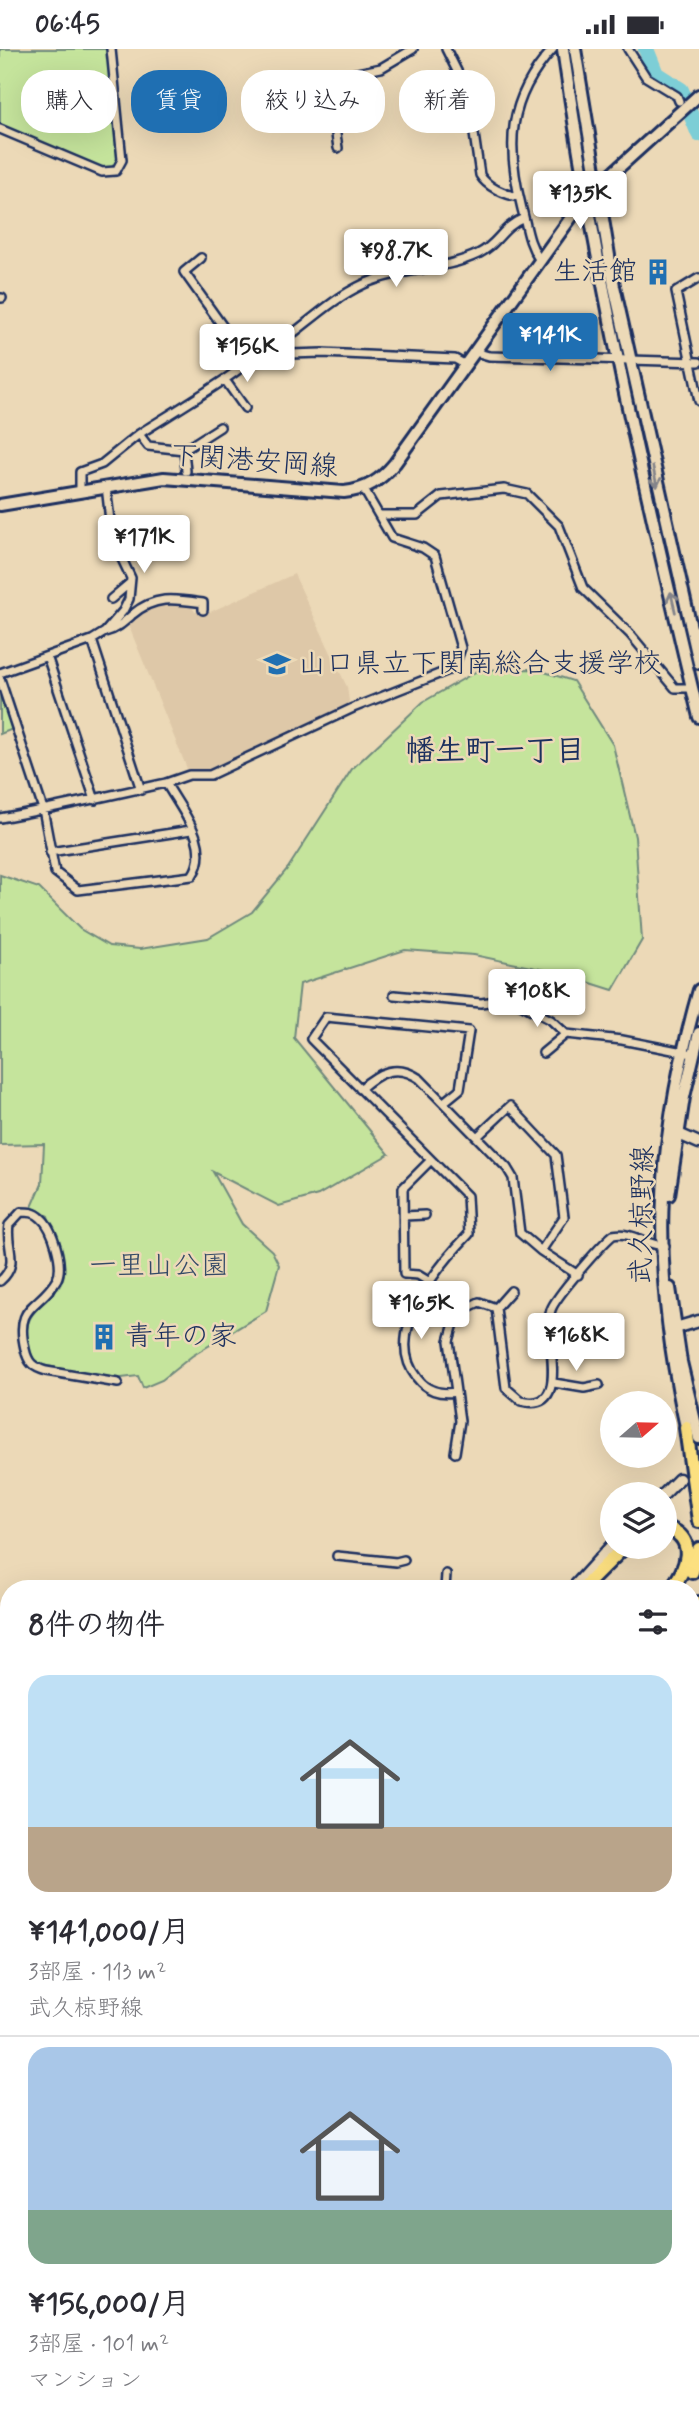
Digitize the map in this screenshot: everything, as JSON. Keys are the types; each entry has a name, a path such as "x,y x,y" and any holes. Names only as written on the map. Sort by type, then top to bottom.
{"main road":[{"path":"563,49 585,198 699,663"},
{"path":"575,49 625,361"},
{"name":"下関港安岡線","path":"0,505 164,478 344,492 363,488 387,472 585,198 688,102"},
{"path":"693,646 692,688 699,717"},
{"name":"武久椋野線","path":"699,990 673,1132 664,1161 663,1246 686,1428 699,1483"},
{"name":"武久椋野線","path":"688,1054 699,1033"},
{"name":"武久椋野線","path":"663,1246 672,1304 672,1331 699,1438"},
{"path":"689,1400 699,1423"},
{"path":"686,1428 699,1521"},
{"path":"677,1534 688,1553 686,1568 677,1580"},
{"path":"685,1580 699,1549"},
{"path":"591,1580 612,1559"}],"street":[{"path":"0,129 102,172 116,171 122,160 111,49"},
{"path":"338,148 328,79 381,68 413,49"},
{"path":"446,49 468,93 480,175 485,182 496,186 504,194 519,197"},
{"path":"539,259 529,242 511,165 514,120 531,78 553,49"},
{"path":"628,49 646,77 688,102"},
{"path":"262,355 321,309 363,285 402,273 453,263 478,254 492,244 507,226 524,218"},
{"path":"80,490 80,472 102,464 139,435 249,365 248,359 184,272 201,258"},
{"path":"699,278 676,292 695,362 699,401"},
{"path":"475,352 489,356 695,362"},
{"path":"216,362 262,355 322,353 455,359 466,365"},
{"path":"225,380 245,408"},
{"path":"139,435 148,446 184,450 220,427"},
{"path":"184,450 186,471"},
{"path":"106,486 112,538 131,578 127,605 104,632 92,640 1,672 43,809 55,872 78,890 186,878 195,874 201,854 166,783"},
{"path":"0,818 141,790 189,775 210,775 365,702 454,668 461,648 435,556 423,548 392,538 363,488"},
{"path":"381,515 417,515 441,496 504,489 527,494 559,526 583,589 630,634 675,688 692,688"},
{"path":"111,599 130,583"},
{"path":"104,632 115,629 138,610 158,600 202,603 203,610"},
{"path":"92,640 141,790"},
{"path":"47,656 94,800"},
{"path":"50,852 191,830"},
{"path":"394,995 481,1003 511,999 551,1020 566,1034 622,1039 688,1054"},
{"path":"444,1102 460,1089 469,1031 326,1017 311,1039 467,1196 470,1234 428,1281 407,1336 408,1359 422,1383 439,1393 455,1392"},
{"path":"543,1053 566,1034"},
{"path":"360,1089 377,1074 404,1071 420,1079 511,1173 520,1233 541,1251 578,1275"},
{"path":"477,1137 510,1106 556,1155 564,1217 541,1251"},
{"path":"673,1132 699,1143"},
{"path":"428,1281 418,1275 404,1274 403,1188 431,1160"},
{"path":"0,1282 9,1273 13,1262 9,1225 21,1212 40,1216 46,1223 60,1269 58,1278 33,1303 24,1319 22,1329 28,1360 35,1367 46,1371 118,1384"},
{"path":"404,1216 425,1215"},
{"path":"512,1291 496,1308 504,1382 509,1393 521,1401 532,1402 548,1393 554,1383 547,1328 552,1307 578,1275 613,1234 629,1234 663,1246"},
{"path":"455,1453 460,1422 449,1341 454,1320 462,1309 474,1303 484,1303 496,1308"},
{"path":"672,1304 683,1317 699,1320"},
{"path":"672,1331 699,1320"},
{"path":"549,1340 576,1350"},
{"path":"554,1383 584,1388 599,1385"},
{"path":"676,1482 679,1479"},
{"path":"337,1556 396,1562 404,1560"},
{"path":"580,1580 600,1558"},
{"path":"446,1574 446,1580"}],"shaded area":[{"path":"294,574 347,687 349,701 346,706 210,771 188,771 128,624 158,603 190,604 195,612 210,612"}],"green space":[{"path":"0,49 107,49 109,70 21,70 21,133 116,133 119,159 114,168 103,170 0,125"},
{"name":"一里山公園","path":"535,669 573,681 613,745 635,837 642,940 613,990 559,973 474,955 405,950 300,984 294,1038 389,1154 318,1195 279,1206 213,1172 242,1224 272,1251 279,1265 266,1311 192,1356 162,1380 143,1388 138,1376 113,1379 37,1364 28,1344 29,1320 61,1284 64,1267 62,1252 48,1216 32,1207 42,1184 44,1144 0,1145 0,875 39,888 80,929 109,946 140,949 208,938 252,912 288,868 352,769 423,702 479,670"},
{"path":"0,690 13,729 0,734"}],"waterway":[{"path":"646,49 656,74 681,90 699,134"}],"place":[{"name":"生活館","path":"658,272"},
{"name":"山口県立下関南総合支援学校","path":"277,664"},
{"name":"青年の家","path":"104,1337"}],"district":[{"name":"幡生町一丁目","path":"495,751"}]}
